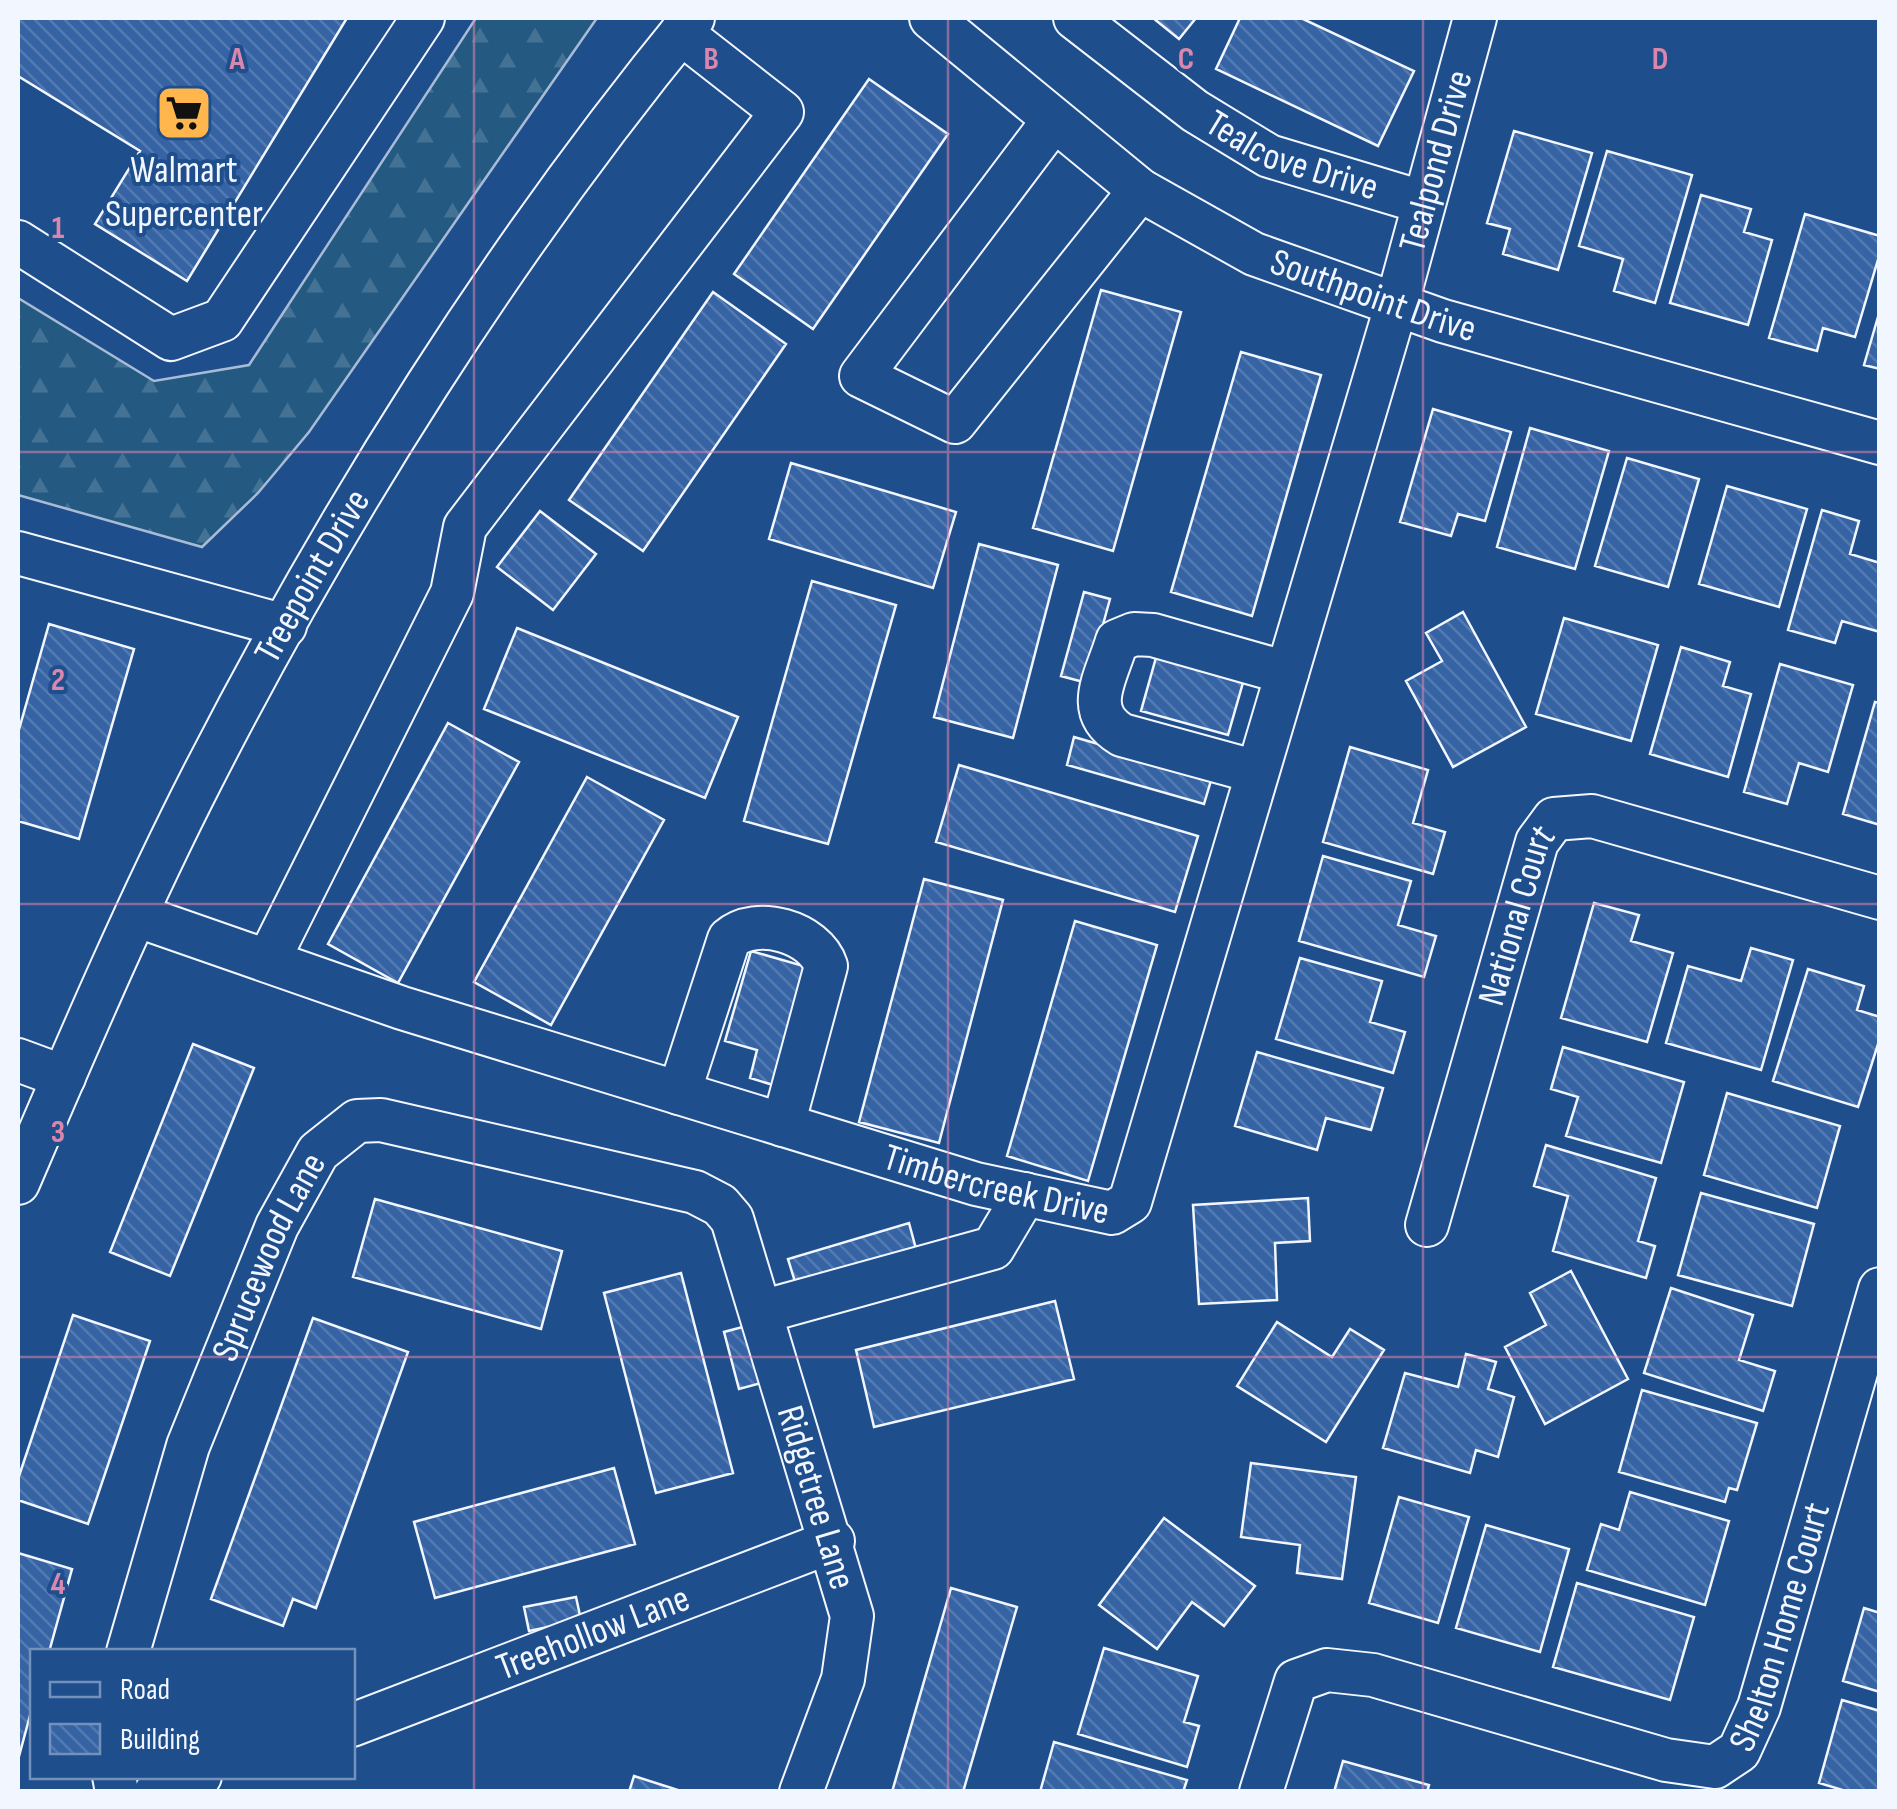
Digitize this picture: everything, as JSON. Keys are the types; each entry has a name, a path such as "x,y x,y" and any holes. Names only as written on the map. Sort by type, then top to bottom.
{"street":[{"path":"18,242 170,339 222,320 423,18"},
{"name":"Southpoint Drive","path":"931,18 1140,190 1254,254 1443,321 1880,443"},
{"name":"Tealcove Drive","path":"1075,18 1195,111 1270,156 1422,202"},
{"name":"Tealpond Drive","path":"1397,303 1476,18"},
{"path":"268,961 452,593 464,528 782,112 687,25"},
{"name":"Treepoint Drive","path":"18,1184 202,778 348,510 571,176 687,25"},
{"path":"1053,121 860,376 955,422 1140,190"},
{"name":"Timbercreek Drive","path":"138,916 782,1125 976,1184 1112,1213 1130,1202 1397,303"},
{"path":"18,553 285,626"},
{"path":"1258,772 1122,735 1104,724 1097,708 1117,641 1134,634 1153,635 1287,673"},
{"name":"National Court","path":"1427,1224 1537,842 1554,819 1592,816 1880,898"},
{"path":"679,1093 729,939 742,928 758,926 807,940 821,950 826,966 782,1125"},
{"path":"18,1060 64,1077"},
{"name":"Sprucewood Lane","path":"129,1649 188,1446 277,1226 318,1152 330,1140 357,1121 381,1120 696,1192 720,1205"},
{"path":"761,1312 993,1248 1025,1194"},
{"name":"Ridgetree Lane","path":"720,1205 732,1219 833,1541 852,1616 843,1679 800,1792"},
{"name":"Shelton Home Court","path":"1261,1792 1296,1680 1327,1670 1373,1675 1666,1760 1714,1767 1739,1751 1759,1707 1880,1289"},
{"name":"Treehollow Lane","path":"355,1724 833,1541"},
{"path":"156,1792 192,1779"}],"green space":[{"path":"476,18 597,18 309,432 258,493 202,547 18,495 18,298 154,381 249,365"}],"building":[{"name":"Walmart Supercenter","path":"18,18 347,18 187,281 95,224 140,151 18,76"},
{"path":"1153,18 1196,18 1179,39"},
{"path":"1240,18 1301,18 1414,71 1378,146 1216,69"},
{"path":"869,79 948,134 813,329 734,274"},
{"path":"1514,131 1592,153 1558,270 1503,254 1510,229 1487,223"},
{"path":"1607,151 1692,175 1655,303 1614,291 1623,259 1579,246"},
{"path":"1701,195 1751,209 1744,232 1772,240 1748,325 1670,303"},
{"path":"1805,214 1880,236 1880,253 1855,337 1823,328 1817,351 1769,338"},
{"path":"1101,290 1181,312 1113,551 1033,528"},
{"path":"713,292 786,344 643,551 569,500"},
{"path":"1880,310 1880,369 1864,365"},
{"path":"1241,352 1321,375 1252,616 1171,592"},
{"path":"1433,409 1511,432 1485,521 1458,514 1451,536 1400,522"},
{"path":"1530,428 1609,451 1575,569 1497,547"},
{"path":"1627,458 1699,479 1668,587 1595,566"},
{"path":"791,463 956,512 933,588 769,539"},
{"path":"1727,486 1807,509 1779,607 1699,584"},
{"path":"1822,510 1859,521 1850,554 1880,563 1880,632 1842,621 1835,643 1788,630"},
{"path":"540,511 596,554 553,610 497,567"},
{"path":"979,544 1058,565 1013,738 934,717"},
{"path":"812,581 896,605 828,844 744,821"},
{"path":"1084,592 1110,599 1087,683 1061,676"},
{"path":"1463,612 1526,727 1453,767 1406,681 1442,661 1426,633"},
{"path":"1564,618 1658,645 1631,741 1536,714"},
{"path":"49,624 134,649 79,839 18,821 18,733"},
{"path":"517,628 738,717 705,798 484,709"},
{"path":"1681,647 1730,662 1723,686 1751,694 1728,777 1650,754"},
{"path":"1157,654 1244,679 1228,735 1141,711"},
{"path":"1780,664 1853,685 1828,772 1799,763 1787,804 1744,792"},
{"path":"1875,702 1880,703 1880,825 1843,814"},
{"path":"448,723 519,762 398,983 328,944"},
{"path":"1074,737 1212,777 1204,804 1067,765"},
{"path":"1350,747 1428,770 1413,823 1445,832 1433,874 1323,842"},
{"path":"959,765 1198,836 1175,912 936,842"},
{"path":"587,777 664,820 551,1025 474,982"},
{"path":"1323,856 1411,881 1398,925 1436,936 1424,977 1299,941"},
{"path":"924,879 1003,900 939,1143 859,1122"},
{"path":"1594,903 1639,915 1631,941 1673,953 1647,1042 1561,1018"},
{"path":"1075,921 1157,945 1088,1181 1007,1156"},
{"path":"1751,948 1793,960 1761,1070 1666,1043 1688,966 1741,981"},
{"path":"751,951 807,967 773,1085 750,1078 757,1050 725,1041"},
{"path":"1300,958 1382,981 1370,1022 1405,1032 1393,1073 1276,1039"},
{"path":"1808,969 1864,986 1857,1010 1880,1017 1880,1038 1858,1107 1773,1081"},
{"path":"193,1044 254,1068 170,1276 110,1252"},
{"path":"1563,1047 1684,1082 1661,1163 1566,1136 1578,1097 1551,1089"},
{"path":"1257,1052 1383,1088 1371,1130 1326,1118 1317,1150 1235,1126"},
{"path":"1727,1093 1840,1126 1817,1208 1704,1175"},
{"path":"1546,1145 1656,1178 1638,1241 1655,1246 1646,1278 1553,1251 1568,1196 1534,1186"},
{"path":"1701,1193 1814,1224 1792,1306 1678,1275"},
{"path":"1308,1198 1310,1241 1275,1243 1277,1300 1199,1304 1193,1205"},
{"path":"375,1199 562,1251 541,1329 353,1277"},
{"path":"909,1223 916,1249 796,1285 788,1259"},
{"path":"1571,1271 1628,1379 1545,1424 1505,1347 1546,1325 1530,1293"},
{"path":"681,1273 733,1473 656,1493 604,1293"},
{"path":"1671,1288 1753,1315 1739,1360 1775,1371 1763,1411 1644,1373"},
{"path":"1055,1301 1074,1379 874,1427 856,1350"},
{"path":"73,1315 150,1341 88,1524 18,1500 18,1479"},
{"path":"313,1318 408,1352 316,1608 293,1599 283,1626 211,1599"},
{"path":"1277,1322 1332,1357 1350,1329 1384,1350 1326,1442 1237,1386"},
{"path":"750,1325 765,1382 739,1389 724,1332"},
{"path":"1466,1354 1496,1362 1488,1389 1514,1397 1498,1457 1476,1450 1470,1473 1383,1448 1405,1373 1458,1387"},
{"path":"1642,1390 1757,1423 1737,1490 1729,1488 1725,1502 1619,1472"},
{"path":"1251,1463 1356,1477 1342,1579 1297,1573 1300,1545 1241,1537"},
{"path":"614,1468 635,1544 435,1598 414,1522"},
{"path":"1630,1492 1729,1521 1705,1605 1587,1570 1601,1524 1619,1530"},
{"path":"1399,1497 1469,1517 1438,1623 1369,1603"},
{"path":"1164,1518 1255,1586 1224,1626 1192,1602 1157,1649 1099,1605"},
{"path":"1486,1525 1569,1549 1540,1652 1456,1628"},
{"path":"18,1553 72,1569 50,1649 30,1649 30,1715 18,1760"},
{"path":"1577,1583 1694,1617 1670,1700 1553,1667"},
{"path":"951,1588 1017,1607 963,1792 892,1792"},
{"path":"576,1597 581,1620 529,1631 524,1607"},
{"path":"1864,1608 1880,1613 1880,1692 1843,1681"},
{"path":"1104,1648 1198,1676 1184,1722 1199,1726 1187,1767 1078,1734"},
{"path":"1842,1700 1880,1711 1880,1792 1849,1792 1819,1783"},
{"path":"1054,1742 1187,1780 1183,1792 1040,1792"},
{"path":"1343,1761 1429,1785 1427,1792 1334,1792"},
{"path":"634,1776 684,1792 629,1792"}],"place":[{"name":"Walmart Supercenter","path":"184,113"}]}
